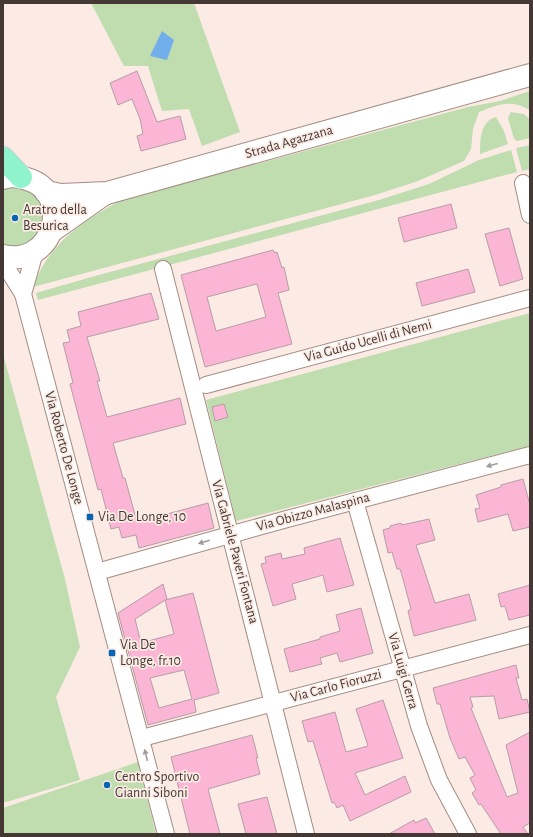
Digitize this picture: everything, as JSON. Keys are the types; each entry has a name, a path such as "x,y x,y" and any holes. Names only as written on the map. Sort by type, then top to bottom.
{"main road":[{"name":"Strada Agazzana","path":"46,192 61,195 107,193 530,75"},
{"path":"3,158 12,177 35,182 46,192 52,204 54,217 52,230 46,243 35,252 23,257 11,258 3,256"},
{"path":"52,230 107,193"}],"street":[{"path":"523,183 530,215"},
{"path":"23,294 35,252"},
{"path":"3,262 23,294"},
{"name":"Via Gabriele Paveri Fontana","path":"163,269 306,834"},
{"name":"Via Roberto De Longe","path":"23,294 142,738 166,834"},
{"name":"Via Guido Ucelli di Nemi","path":"206,385 530,298"},
{"name":"Via Obizzo Malaspina","path":"97,572 230,534 530,455"},
{"name":"Via Luigi Gerra","path":"355,501 419,726 439,780 468,834"},
{"name":"Via Carlo Fioruzzi","path":"142,738 530,635"}],"green space":[{"path":"91,3 194,3 240,132 202,146 189,109 162,111 148,66 124,66"},
{"path":"530,91 530,110 516,105 504,104 479,112 473,129 471,149 464,161 418,181 375,195 33,287 48,258 57,246 79,226 119,201 468,107 500,101"},
{"path":"511,112 524,114 530,120 530,138 517,141 514,139 508,118"},
{"path":"496,117 504,131 508,144 480,154 480,143 484,127 491,119"},
{"path":"530,145 530,169 522,171 516,148"},
{"path":"511,150 517,172 38,300 36,293 379,200 429,184 479,160"},
{"path":"3,186 28,187 43,203 46,223 27,247 3,247"},
{"path":"530,313 530,446 236,521 206,400"},
{"path":"3,354 65,579 80,647 56,697 80,780 3,803"},
{"name":"Centro Sportivo Gianni Siboni","path":"138,762 156,834 3,834 3,808"}],"water":[{"path":"162,31 174,40 167,60 150,56"}],"building":[{"path":"137,71 157,122 180,116 186,139 141,151 137,136 143,134 140,119 132,99 118,105 110,83"},
{"path":"451,204 457,228 404,242 398,218"},
{"path":"509,228 523,279 500,286 485,234"},
{"path":"273,250 275,253 277,252 282,268 284,267 289,290 278,293 292,344 205,367 181,275","holes":["257,284 266,317 216,331 207,297"]},
{"path":"468,269 475,292 422,306 416,283"},
{"path":"151,293 159,319 87,337 100,381 97,381 107,417 180,398 186,424 113,443 123,478 125,478 137,522 208,503 214,528 139,548 136,535 122,538 119,527 111,529 101,489 98,490 70,384 73,383 63,343 70,342 67,330 81,326 78,312"},
{"path":"224,404 228,417 215,421 212,407"},
{"path":"523,479 530,505 530,527 513,531 508,514 478,522 475,509 480,508 476,495 501,487 501,485"},
{"path":"429,519 435,540 416,545 435,603 469,594 476,620 414,636 408,611 411,609 403,579 400,569 397,569 392,552 388,553 383,530 401,523 402,525"},
{"path":"340,538 354,585 327,592 323,575 292,584 296,599 273,606 261,564 266,563 265,557 281,553 282,559 305,554 304,548"},
{"path":"163,584 166,600 193,593 219,693 194,700 196,712 148,725 118,613","holes":["165,600 174,634 141,643 135,619","184,670 192,699 159,708 150,678"]},
{"path":"530,585 530,615 509,620 505,606 501,607 498,594"},
{"path":"361,608 373,653 340,662 337,653 320,658 322,664 290,672 284,649 320,639 320,637 340,631 336,615"},
{"path":"516,665 519,678 516,678 522,700 527,699 530,712 499,719 494,696 470,697 473,707 471,708 507,797 518,793 506,745 530,732 530,823 523,827 528,834 501,834 481,804 479,805 472,793 476,790 470,778 475,775 465,757 459,759 450,738 440,704 437,704 433,688"},
{"path":"383,700 403,758 355,773 365,795 405,776 411,792 350,821 343,805 337,808 334,802 332,803 313,741 308,742 302,721 335,712 346,752 368,746 356,709"},
{"path":"252,735 258,758 256,758 260,774 208,789 220,834 190,834 171,757"},
{"path":"267,797 277,834 246,834 238,804"},
{"path":"426,818 435,834 389,834 414,820 415,823"}],"place":[{"name":"Aratro della Besurica","path":"15,218"},
{"name":"Via De Longe, 10","path":"90,517"},
{"name":"Via De Longe, fr.10","path":"112,653"},
{"name":"Centro Sportivo Gianni Siboni","path":"107,785"}]}
